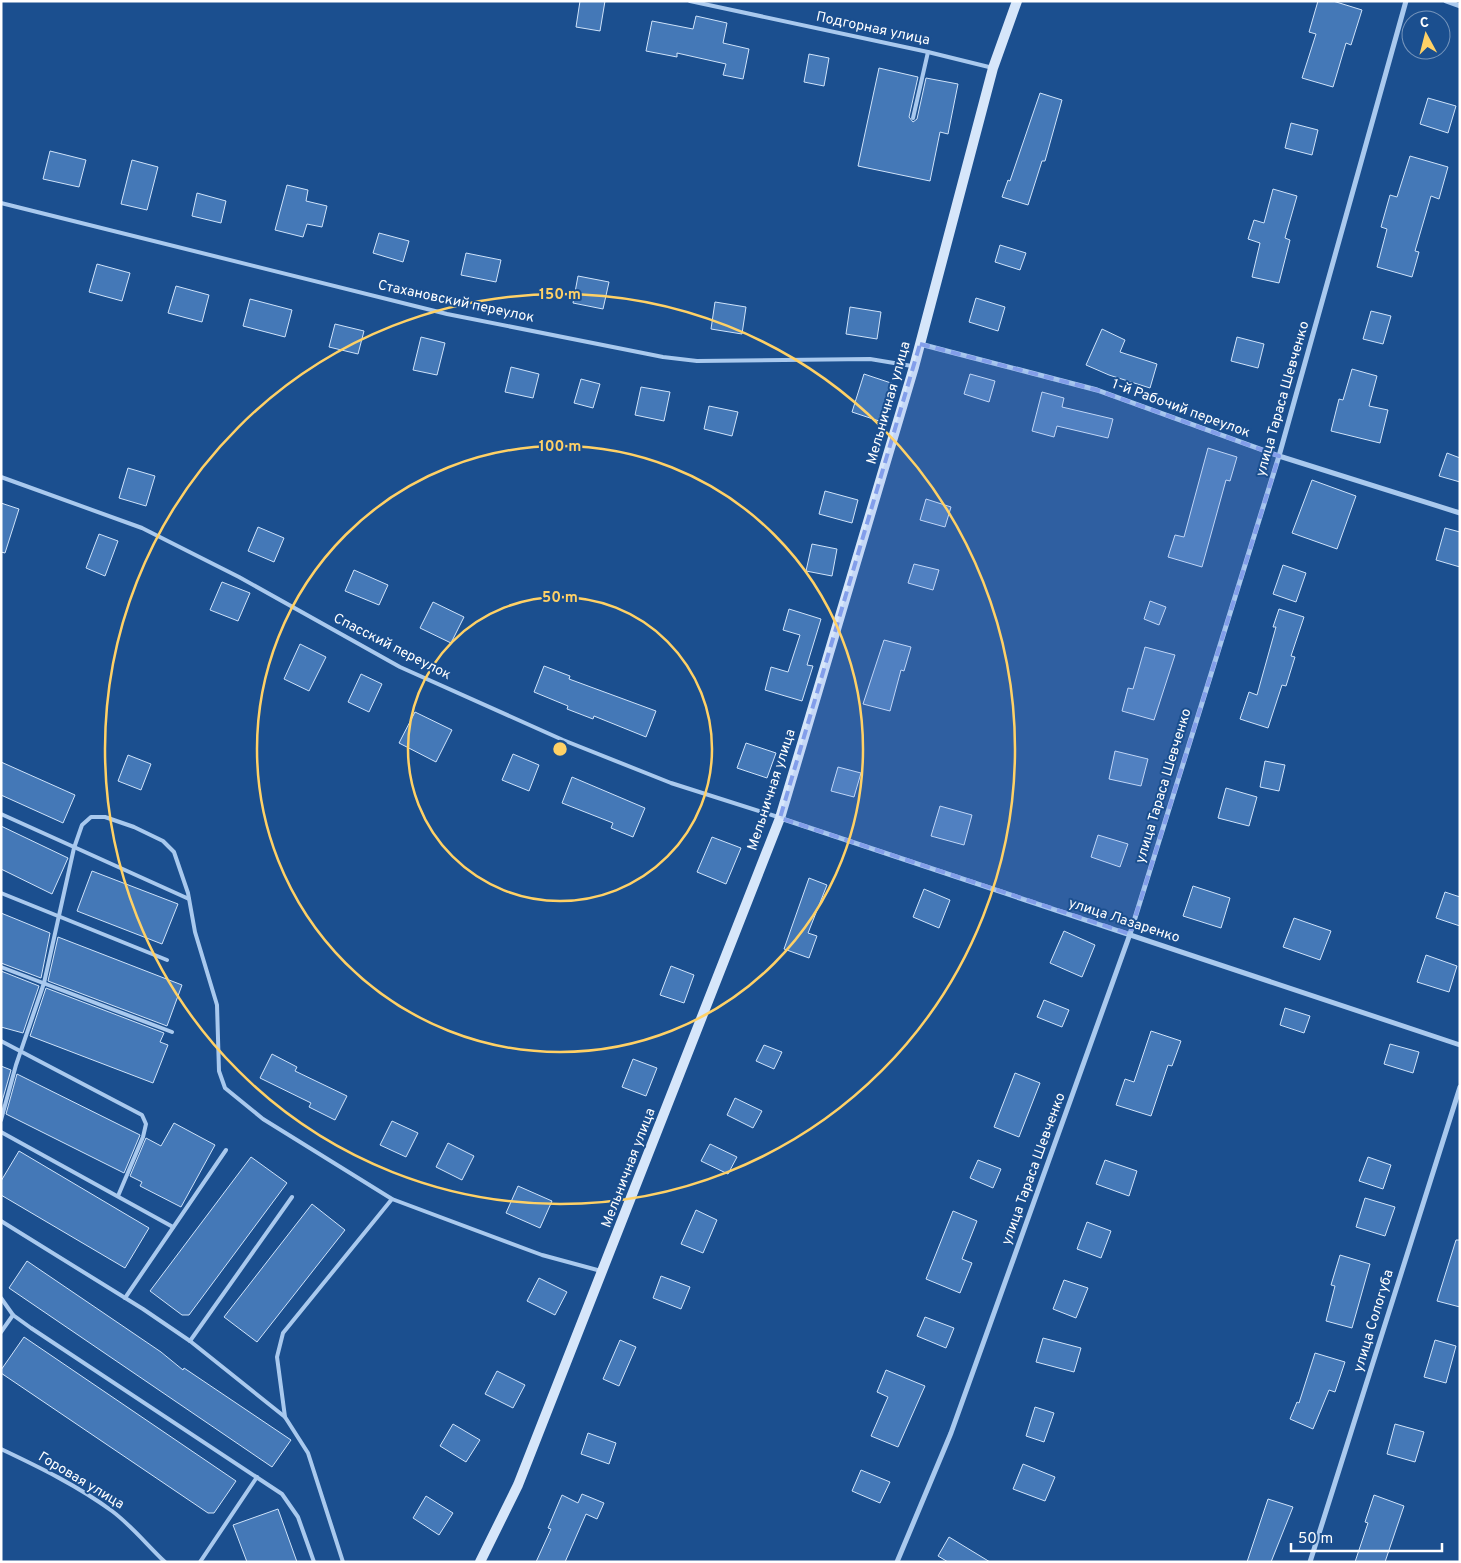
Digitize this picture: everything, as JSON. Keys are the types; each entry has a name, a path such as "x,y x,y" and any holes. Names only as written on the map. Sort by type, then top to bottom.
{"main road":[{"name":"Мельничная улица","path":"480,1562 518,1485 780,818 914,367 993,68 1017,1"}],"street":[{"name":"улица Тараса Шевченко","path":"897,1562 951,1433 1130,934 1279,456 1406,1"},
{"path":"1446,1 1460,6"},
{"name":"1-й Рабочий переулок","path":"920,344 1097,390 1279,456 1460,513"},
{"name":"улица Лазаренко","path":"780,818 1460,1045"},
{"name":"улица Сологуба","path":"1310,1562 1460,1087"}],"lane":[{"name":"Подгорная улица","path":"690,1 928,52 993,68"},
{"path":"913,118 921,76 928,52"},
{"name":"Стахановский переулок","path":"1,203 447,314 663,357 697,361 870,359 914,367"},
{"name":"Спасский переулок","path":"1,477 142,528 240,577 400,667 563,740 671,783 780,818"},
{"path":"1,814 189,899"},
{"path":"1,1120 21,1050 44,983 74,848 82,825 91,817 104,817 134,827 163,841 174,852 189,899 195,932 217,1005 219,1072 225,1088 263,1119 392,1199 542,1255 603,1271"},
{"path":"1,893 167,960"},
{"path":"1,967 172,1032"},
{"path":"1,1041 142,1115 146,1124 118,1196"},
{"path":"1,1132 174,1227"},
{"path":"125,1298 226,1150"},
{"path":"190,1341 292,1197"},
{"path":"285,1417 277,1357 283,1333 392,1199"},
{"path":"1,1221 190,1341 285,1417 308,1453 343,1562"},
{"path":"1,1298 13,1315 282,1494 298,1517 314,1562"},
{"path":"1,1332 13,1315"},
{"name":"Горовая улица","path":"1,1449 60,1478 112,1511 138,1533 165,1562"},
{"path":"200,1562 257,1477"}],"highlighted area":[{"path":"920,344 1097,390 1279,456 1130,934 780,818"}],"building":[{"path":"580,1 605,1 600,31 576,27"},
{"path":"1318,1 1333,1 1362,10 1351,45 1346,43 1333,87 1302,78 1316,34 1309,32"},
{"path":"696,16 727,23 723,43 749,49 743,79 723,75 726,64 677,53 677,57 646,51 652,21 693,29"},
{"path":"809,54 829,58 824,86 804,82"},
{"path":"879,68 918,77 909,117 913,122 917,119 926,78 958,84 948,134 940,132 930,181 858,166"},
{"path":"1040,93 1062,100 1045,161 1042,161 1028,205 1002,197 1008,180 1010,181"},
{"path":"1428,98 1456,106 1448,133 1420,124"},
{"path":"1291,123 1318,130 1312,155 1285,148"},
{"path":"50,151 86,160 79,187 43,179"},
{"path":"1410,156 1448,167 1439,199 1431,196 1415,251 1419,252 1412,277 1377,267 1387,229 1381,227 1390,195 1397,197"},
{"path":"132,160 158,167 147,210 121,204"},
{"path":"287,185 308,190 306,201 327,206 322,227 307,224 303,237 275,230"},
{"path":"1273,189 1297,196 1285,238 1290,240 1279,283 1252,277 1260,243 1248,239 1254,220 1264,223"},
{"path":"197,193 226,201 221,223 192,216"},
{"path":"379,233 409,241 403,262 373,253"},
{"path":"1000,245 1026,253 1020,270 995,262"},
{"path":"466,253 501,260 496,282 461,275"},
{"path":"97,264 130,273 122,301 89,292"},
{"path":"578,276 609,282 603,309 573,303"},
{"path":"176,286 209,295 202,322 168,313"},
{"path":"976,298 1005,307 998,331 969,322"},
{"path":"250,299 292,310 285,337 243,326"},
{"path":"715,302 746,307 742,334 711,329"},
{"path":"850,307 881,312 877,339 846,334"},
{"path":"1371,311 1391,316 1383,344 1363,339"},
{"path":"335,324 364,331 358,354 329,347"},
{"path":"1102,329 1125,340 1120,352 1157,364 1150,388 1109,375 1086,365"},
{"path":"421,337 445,343 437,375 413,370"},
{"path":"1237,337 1264,344 1258,368 1231,361"},
{"path":"511,367 539,374 533,398 505,392"},
{"path":"1352,369 1377,376 1369,406 1388,410 1380,443 1331,431 1339,399 1343,400"},
{"path":"864,374 894,384 882,422 852,412"},
{"path":"970,374 995,381 989,402 964,394"},
{"path":"581,379 600,384 593,408 574,403"},
{"path":"641,387 670,392 664,421 635,415"},
{"path":"1042,392 1064,398 1062,407 1113,419 1108,438 1057,426 1054,437 1032,431"},
{"path":"709,406 738,412 732,436 704,429"},
{"path":"1208,448 1237,457 1230,481 1226,480 1202,567 1168,557 1175,535 1184,537"},
{"path":"1447,453 1460,458 1460,482 1439,476"},
{"path":"128,468 155,476 146,506 119,498"},
{"path":"1312,480 1356,496 1337,549 1292,533"},
{"path":"825,491 858,500 852,523 819,514"},
{"path":"926,499 951,507 945,527 920,520"},
{"path":"1,503 19,509 5,553 1,552"},
{"path":"258,527 284,538 274,562 248,551"},
{"path":"1445,528 1460,532 1460,567 1436,560"},
{"path":"99,534 118,541 105,576 86,568"},
{"path":"812,544 837,549 832,576 806,571"},
{"path":"914,564 939,570 933,590 908,583"},
{"path":"1283,565 1306,573 1296,602 1273,594"},
{"path":"354,570 388,585 379,605 345,591"},
{"path":"222,582 250,593 238,621 210,610"},
{"path":"1150,601 1166,607 1159,625 1144,619"},
{"path":"433,602 464,617 451,643 420,628"},
{"path":"789,609 821,619 807,665 813,666 802,701 765,690 771,667 788,672 800,635 783,630"},
{"path":"1279,609 1304,617 1291,656 1295,657 1286,686 1282,685 1268,728 1240,719 1249,692 1257,695 1276,627 1273,627"},
{"path":"884,640 911,647 904,671 901,670 890,711 863,704"},
{"path":"300,644 326,657 309,691 284,679"},
{"path":"1145,647 1175,655 1154,720 1122,711 1128,688 1133,689"},
{"path":"544,666 570,676 569,679 656,711 646,737 594,716 593,719 567,709 568,706 534,692"},
{"path":"361,674 382,684 369,712 348,702"},
{"path":"415,712 452,730 436,762 399,743"},
{"path":"746,743 776,753 767,778 737,768"},
{"path":"1115,751 1148,759 1141,786 1109,779"},
{"path":"513,754 539,765 529,791 502,780"},
{"path":"128,755 151,764 141,790 118,781"},
{"path":"1265,761 1285,765 1279,791 1260,787"},
{"path":"1,762 75,795 63,823 1,795"},
{"path":"838,767 861,773 854,797 831,791"},
{"path":"572,777 645,808 633,837 611,828 613,823 562,803"},
{"path":"1226,788 1257,797 1249,826 1218,818"},
{"path":"940,806 972,815 964,845 931,836"},
{"path":"1,826 68,858 52,894 1,869"},
{"path":"1098,835 1128,844 1120,867 1091,857"},
{"path":"712,837 741,848 726,884 697,872"},
{"path":"92,871 178,904 162,944 77,911"},
{"path":"809,878 827,885 808,933 817,936 809,958 784,949"},
{"path":"1193,886 1230,898 1221,928 1183,916"},
{"path":"924,889 950,900 939,928 913,917"},
{"path":"1445,892 1460,897 1460,926 1436,918"},
{"path":"1,913 50,933 41,978 1,963"},
{"path":"1294,918 1331,931 1320,960 1283,947"},
{"path":"1064,931 1095,945 1082,977 1050,963"},
{"path":"58,937 182,985 167,1026 48,981"},
{"path":"1426,955 1457,966 1449,992 1417,982"},
{"path":"671,966 694,975 684,1003 660,995"},
{"path":"1,971 39,986 23,1033 1,1027"},
{"path":"46,988 164,1033 160,1042 168,1045 153,1083 30,1036"},
{"path":"1044,1000 1069,1010 1062,1027 1037,1017"},
{"path":"1285,1008 1310,1016 1304,1033 1280,1025"},
{"path":"1151,1031 1181,1041 1172,1066 1168,1065 1151,1116 1116,1105 1125,1079 1134,1082"},
{"path":"1390,1044 1419,1052 1413,1073 1384,1064"},
{"path":"764,1045 782,1052 774,1069 756,1061"},
{"path":"272,1054 297,1067 295,1071 347,1096 335,1120 309,1107 311,1103 260,1078"},
{"path":"633,1059 657,1068 646,1096 622,1087"},
{"path":"1,1066 11,1070 1,1105"},
{"path":"1015,1073 1040,1083 1019,1137 994,1127"},
{"path":"17,1074 140,1135 124,1173 6,1114"},
{"path":"735,1098 762,1111 753,1128 727,1115"},
{"path":"392,1121 418,1133 406,1157 380,1145"},
{"path":"174,1123 215,1145 181,1207 140,1186 142,1182 130,1176 146,1138 161,1146"},
{"path":"448,1143 474,1156 462,1180 436,1167"},
{"path":"710,1144 737,1157 728,1174 701,1161"},
{"path":"19,1151 149,1228 125,1268 1,1195 1,1181"},
{"path":"251,1157 287,1183 189,1315 182,1315 150,1291"},
{"path":"1368,1157 1391,1165 1383,1189 1359,1181"},
{"path":"978,1160 1001,1169 993,1188 970,1178"},
{"path":"1105,1160 1137,1171 1129,1196 1096,1184"},
{"path":"518,1186 552,1201 540,1228 506,1213"},
{"path":"1365,1198 1395,1207 1385,1236 1356,1227"},
{"path":"312,1204 345,1230 257,1342 224,1317"},
{"path":"696,1210 717,1220 703,1253 681,1244"},
{"path":"953,1211 977,1221 962,1259 972,1263 960,1293 926,1279"},
{"path":"1087,1222 1111,1231 1101,1258 1077,1249"},
{"path":"1456,1240 1460,1240 1460,1307 1437,1301"},
{"path":"1340,1255 1370,1264 1352,1328 1326,1321 1335,1286 1331,1285"},
{"path":"27,1261 161,1352 183,1370 184,1368 291,1440 272,1467 9,1288"},
{"path":"661,1276 690,1287 681,1309 653,1298"},
{"path":"539,1278 567,1292 555,1315 527,1301"},
{"path":"1064,1280 1088,1288 1076,1318 1053,1309"},
{"path":"925,1317 954,1328 946,1348 917,1336"},
{"path":"24,1337 236,1481 214,1513 208,1513 1,1373 1,1370"},
{"path":"1043,1338 1081,1348 1074,1372 1036,1362"},
{"path":"620,1340 636,1347 619,1386 603,1379"},
{"path":"1435,1340 1456,1346 1446,1383 1424,1377"},
{"path":"1315,1353 1345,1362 1335,1392 1329,1390 1313,1429 1290,1419 1297,1402 1299,1403"},
{"path":"886,1370 925,1386 898,1447 871,1436 888,1397 877,1392"},
{"path":"497,1371 525,1385 513,1408 485,1394"},
{"path":"1035,1407 1054,1413 1044,1442 1026,1436"},
{"path":"453,1424 480,1440 466,1462 440,1446"},
{"path":"1395,1424 1424,1432 1415,1462 1387,1454"},
{"path":"588,1433 616,1443 609,1464 581,1454"},
{"path":"1023,1464 1055,1477 1045,1501 1013,1489"},
{"path":"861,1470 890,1482 880,1503 852,1491"},
{"path":"582,1494 604,1503 597,1519 586,1514 565,1562 536,1562 551,1529 548,1528 562,1495 578,1503"},
{"path":"1374,1495 1404,1506 1385,1562 1355,1562 1368,1523 1365,1522"},
{"path":"426,1496 453,1513 439,1535 413,1518"},
{"path":"1268,1499 1293,1507 1271,1562 1247,1562"},
{"path":"278,1509 297,1562 247,1562 233,1525"},
{"path":"949,1537 990,1562 948,1562 938,1556"}]}
